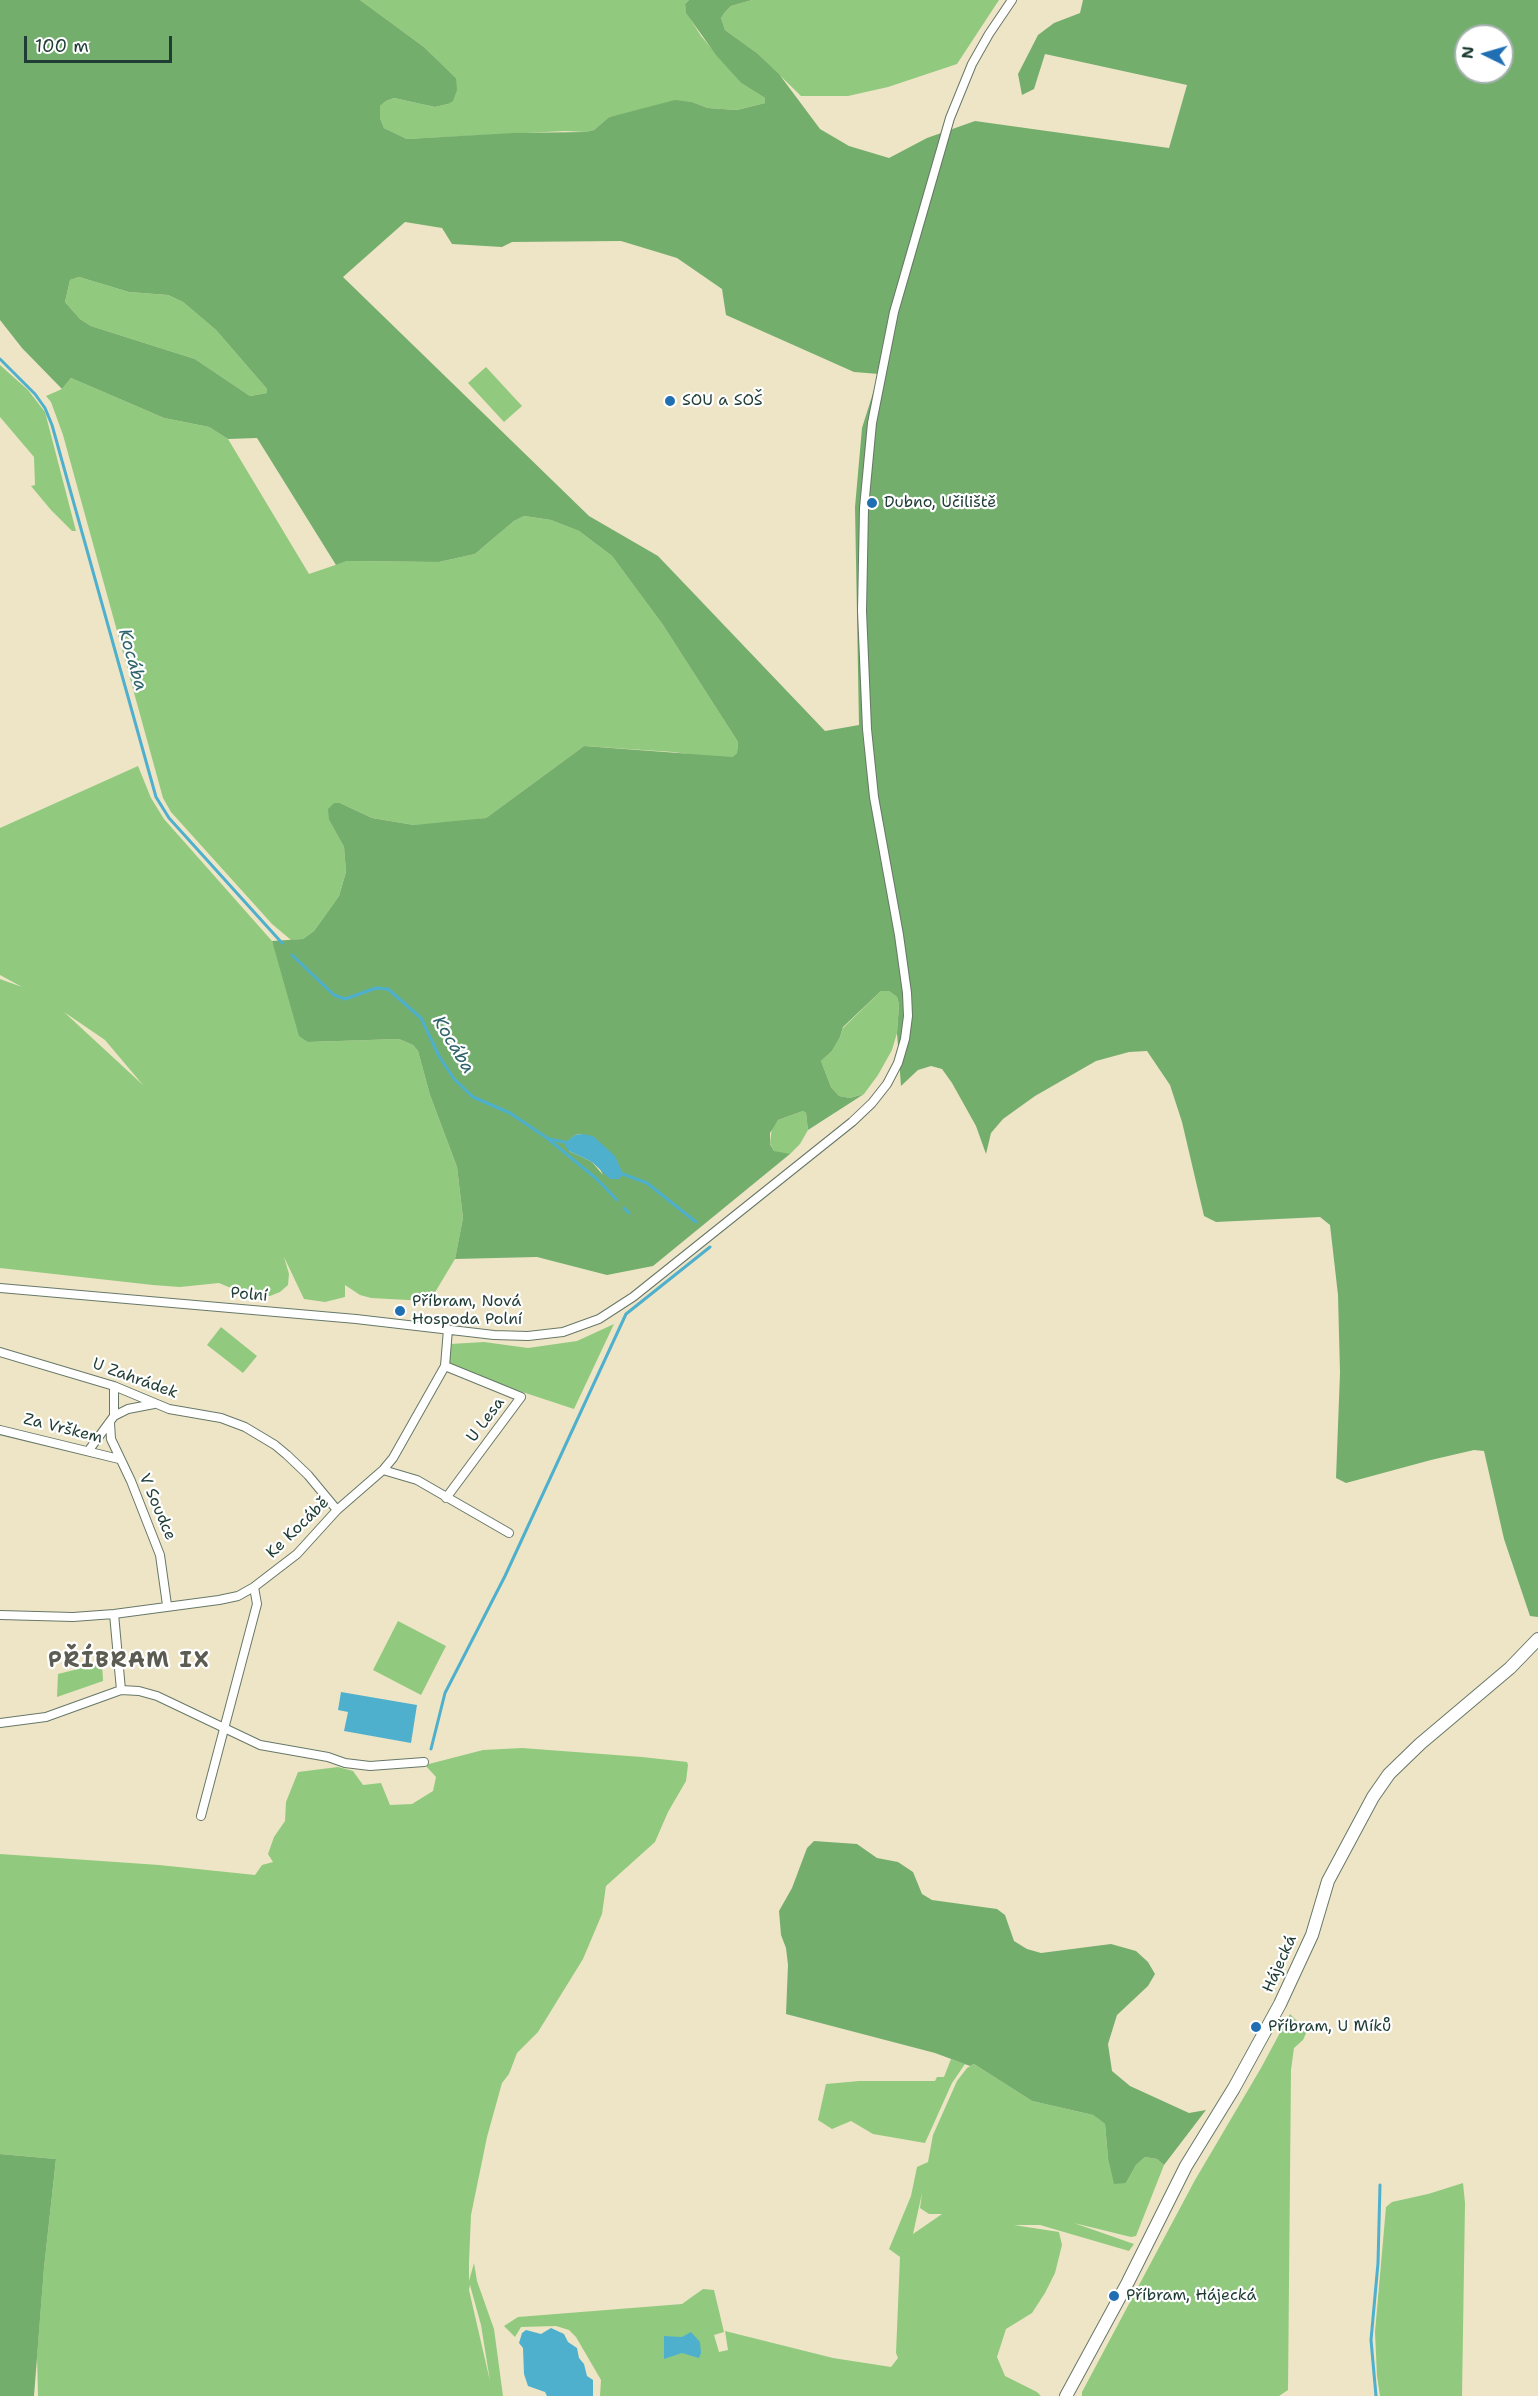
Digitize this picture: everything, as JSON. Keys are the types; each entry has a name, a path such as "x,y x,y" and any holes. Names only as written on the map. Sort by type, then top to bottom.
{"main road":[{"name":"Hájecká","path":"1066,2396 1128,2282 1185,2166 1233,2088 1280,2004 1308,1944 1328,1881 1372,1797 1389,1774 1420,1744 1510,1668 1535,1642"}],"street":[{"name":"Polní","path":"0,1288 356,1319 494,1335 528,1336 563,1332 599,1319 633,1297 852,1122 872,1103 887,1084 898,1063 905,1039 907,993 874,797 867,729 862,623 864,508 872,423 894,312 950,118 972,64 1012,0"},
{"name":"Ke Kocábě","path":"0,1615 73,1617 114,1614 167,1605 219,1600 238,1596 254,1587 297,1554 337,1510 383,1470 393,1458 445,1366 448,1329"},
{"name":"U Zahrádek","path":"0,1352 114,1386 169,1409 221,1418 275,1445 308,1475 337,1510"},
{"name":"U Lesa","path":"445,1366 521,1397 446,1498"},
{"name":"V Soudce","path":"114,1386 111,1439 131,1481 160,1555 167,1605"},
{"path":"89,1450 112,1419 128,1410 154,1404"},
{"name":"Za Vrškem","path":"0,1430 119,1459"},
{"path":"383,1470 417,1480 509,1533"},
{"path":"201,1816 257,1604 254,1587"},
{"path":"114,1614 121,1690"},
{"path":"0,1723 46,1717 121,1690 139,1691 157,1696 260,1745 370,1766 424,1762"}],"green space":[{"path":"0,0 360,0 424,47 456,78 457,90 453,101 448,104 435,107 394,98 380,106 380,118 384,128 407,139 513,133 585,132 594,130 609,117 675,100 692,102 708,108 737,110 765,103 765,98 741,83 716,55 686,13 685,4 689,0 752,0 731,6 725,12 721,18 725,30 757,53 779,74 820,129 849,146 889,158 927,138 975,121 1169,148 1187,85 1045,54 1034,89 1022,95 1018,74 1038,35 1054,23 1080,13 1083,0 1538,0 1538,1617 1530,1616 1504,1539 1484,1451 1474,1450 1346,1483 1336,1478 1340,1373 1338,1295 1330,1225 1320,1217 1216,1222 1204,1216 1182,1122 1170,1085 1147,1051 1129,1052 1096,1061 1035,1096 1003,1119 991,1133 986,1154 976,1126 942,1069 931,1066 918,1070 901,1086 897,1033 899,1004 897,997 889,991 881,991 843,1027 832,1051 821,1061 831,1087 839,1096 850,1098 864,1094 808,1130 806,1113 803,1111 778,1120 770,1133 770,1144 774,1151 790,1154 653,1266 607,1275 537,1257 455,1259 463,1218 457,1167 430,1095 418,1051 413,1045 399,1039 308,1042 299,1036 272,941 303,939 314,931 339,896 346,872 344,847 329,820 328,809 334,803 340,803 372,818 414,825 486,818 584,746 732,757 737,753 738,742 663,625 612,556 579,531 551,520 524,516 514,521 475,554 439,562 347,561 336,565 257,438 228,439 209,427 164,418 71,378 62,389 22,348 0,320","holes":["405,222 442,228 452,244 502,247 512,242 621,241 677,258 722,289 726,315 854,372 879,374 862,428 855,507 859,725 825,731 658,556 589,516 343,277","79,277 129,292 168,295 183,302 216,330 267,389 267,393 250,396 195,359 91,326 80,319 65,302 70,280","582,1134 603,1175 592,1162 569,1151 567,1142 575,1135"]},
{"path":"360,0 689,0 685,4 686,12 701,36 741,83 765,98 765,103 737,110 708,108 692,102 675,101 609,117 594,130 585,132 407,139 384,128 380,118 380,106 394,98 435,107 448,104 456,78 424,47"},
{"path":"752,0 999,0 957,64 888,87 848,96 801,96 757,53 725,30 721,18 725,12 731,6"},
{"path":"79,277 129,292 168,295 183,302 216,330 267,389 267,393 250,396 195,359 91,326 80,319 65,302 70,280"},
{"path":"0,365 28,390 45,412 76,531 72,531 51,510 31,486 35,485 34,457 0,417"},
{"path":"486,367 522,406 504,422 468,383"},
{"path":"71,378 164,418 209,427 228,439 309,574 347,561 439,562 475,554 514,521 524,516 551,520 579,531 612,556 663,625 738,742 737,753 732,757 711,757 584,746 486,818 444,824 414,825 372,818 340,803 329,820 344,847 346,872 339,896 314,931 303,939 291,940 272,924 171,812 163,798 63,435 51,402 46,396 62,389"},
{"path":"138,766 151,798 164,819 272,941 308,1042 399,1039 413,1045 418,1051 430,1095 457,1167 463,1218 455,1259 434,1294 426,1301 371,1298 360,1295 345,1285 345,1297 325,1302 304,1299 284,1257 289,1274 288,1285 280,1292 270,1296 250,1296 219,1283 180,1287 0,1268 0,979 22,987 0,975 0,828","holes":["64,1012 105,1040 143,1085"]},
{"path":"881,991 889,991 897,997 899,1004 897,1033 892,1050 864,1094 850,1098 839,1096 831,1087 821,1061 832,1051 843,1028"},
{"path":"803,1111 806,1113 808,1130 800,1144 790,1154 781,1155 774,1151 770,1143 772,1127 778,1120"},
{"path":"614,1324 574,1409 489,1381 450,1363 450,1344 484,1342 528,1348 577,1341"},
{"path":"221,1327 257,1356 243,1373 207,1345"},
{"path":"398,1621 446,1646 421,1695 373,1670"},
{"path":"102,1663 103,1681 57,1697 58,1674"},
{"path":"522,1748 642,1757 687,1762 688,1765 686,1781 668,1812 655,1842 606,1886 602,1914 583,1959 538,2032 517,2053 509,2074 502,2083 487,2137 471,2215 469,2281 474,2263 477,2281 494,2329 503,2396 38,2396 37,2356 56,2159 0,2154 0,1854 159,1865 255,1875 262,1865 273,1862 268,1854 274,1837 285,1821 286,1802 298,1772 338,1767 353,1771 363,1785 381,1783 390,1805 412,1804 433,1791 436,1777 425,1765 483,1750","holes":["470,2285 481,2325 490,2381 469,2290"]},
{"path":"814,1841 857,1844 877,1858 898,1862 913,1872 922,1894 932,1900 997,1909 1005,1915 1014,1941 1027,1949 1041,1953 1111,1944 1136,1951 1148,1962 1155,1974 1148,1986 1117,2015 1108,2044 1112,2071 1130,2086 1189,2113 1206,2110 1164,2165 1157,2159 1145,2157 1136,2165 1126,2183 1114,2184 1108,2158 1105,2124 1093,2115 1032,2101 974,2064 970,2066 935,2053 786,2014 788,1965 786,1948 781,1935 779,1911 792,1888 807,1848"},
{"path":"1290,2014 1307,2031 1303,2040 1294,2048 1291,2070 1288,2390 1279,2396 1082,2396 1082,2392 1195,2180"},
{"path":"951,2059 965,2064 952,2083 925,2143 873,2134 851,2121 832,2129 818,2120 826,2084 859,2081 935,2081 937,2077 944,2077"},
{"path":"974,2064 1032,2101 1093,2115 1105,2124 1108,2158 1126,2183 1136,2165 1145,2157 1157,2159 1164,2165 1136,2236 1131,2237 1074,2223 1134,2244 1129,2251 1040,2225 1014,2225 1059,2232 1062,2245 1055,2273 1045,2293 1032,2313 1006,2329 997,2357 1005,2376 1041,2396 600,2396 601,2380 576,2337 569,2330 556,2326 521,2327 515,2337 504,2326 518,2317 682,2304 703,2289 714,2290 724,2332 714,2335 719,2352 728,2350 725,2331 833,2358 891,2367 898,2358 896,2353 900,2257 889,2249 911,2196 917,2167 928,2162 933,2135 957,2081 967,2068","holes":["922,2193 920,2208 929,2214 942,2214 913,2234"]},
{"path":"0,2154 56,2159 44,2268 34,2396 0,2396"},
{"path":"1463,2183 1465,2203 1462,2396 1380,2396 1375,2332 1386,2207 1392,2202"}],"water":[{"path":"575,1135 593,1136 615,1156 623,1174 619,1179 610,1179 592,1162 569,1151 566,1142"},
{"path":"341,1692 417,1705 411,1743 344,1731 348,1712 338,1710"},
{"path":"551,2328 564,2334 568,2342 577,2348 587,2376 593,2380 593,2396 547,2396 545,2392 528,2386 524,2374 523,2348 519,2343 522,2333 526,2330 541,2334"},
{"path":"691,2332 700,2342 699,2358 682,2353 664,2359 664,2336 682,2337"}],"waterway":[{"name":"Kocába","path":"0,359 35,394 45,408 52,425 156,797 169,818 282,943"},
{"name":"Kocába","path":"292,955 334,995 345,999 376,988 388,989 421,1018 439,1056 454,1079 473,1097 510,1113 547,1138 598,1180 617,1200"},
{"path":"549,1139 569,1143"},
{"path":"620,1173 647,1183 696,1222"},
{"name":"Kocába","path":"624,1208 629,1213"},
{"path":"431,1749 445,1693 505,1576 626,1314 710,1247"},
{"path":"1376,2396 1371,2340 1378,2263 1380,2185"}],"place":[{"name":"SOU a SOŠ","path":"670,401"},
{"name":"Dubno, Učiliště","path":"872,503"},
{"name":"Příbram, Nová Hospoda Polní","path":"400,1311"},
{"name":"Příbram, U Míků","path":"1256,2027"},
{"name":"Příbram, Hájecká","path":"1114,2296"}],"district":[{"name":"PŘÍBRAM IX","path":"129,1661"}]}
